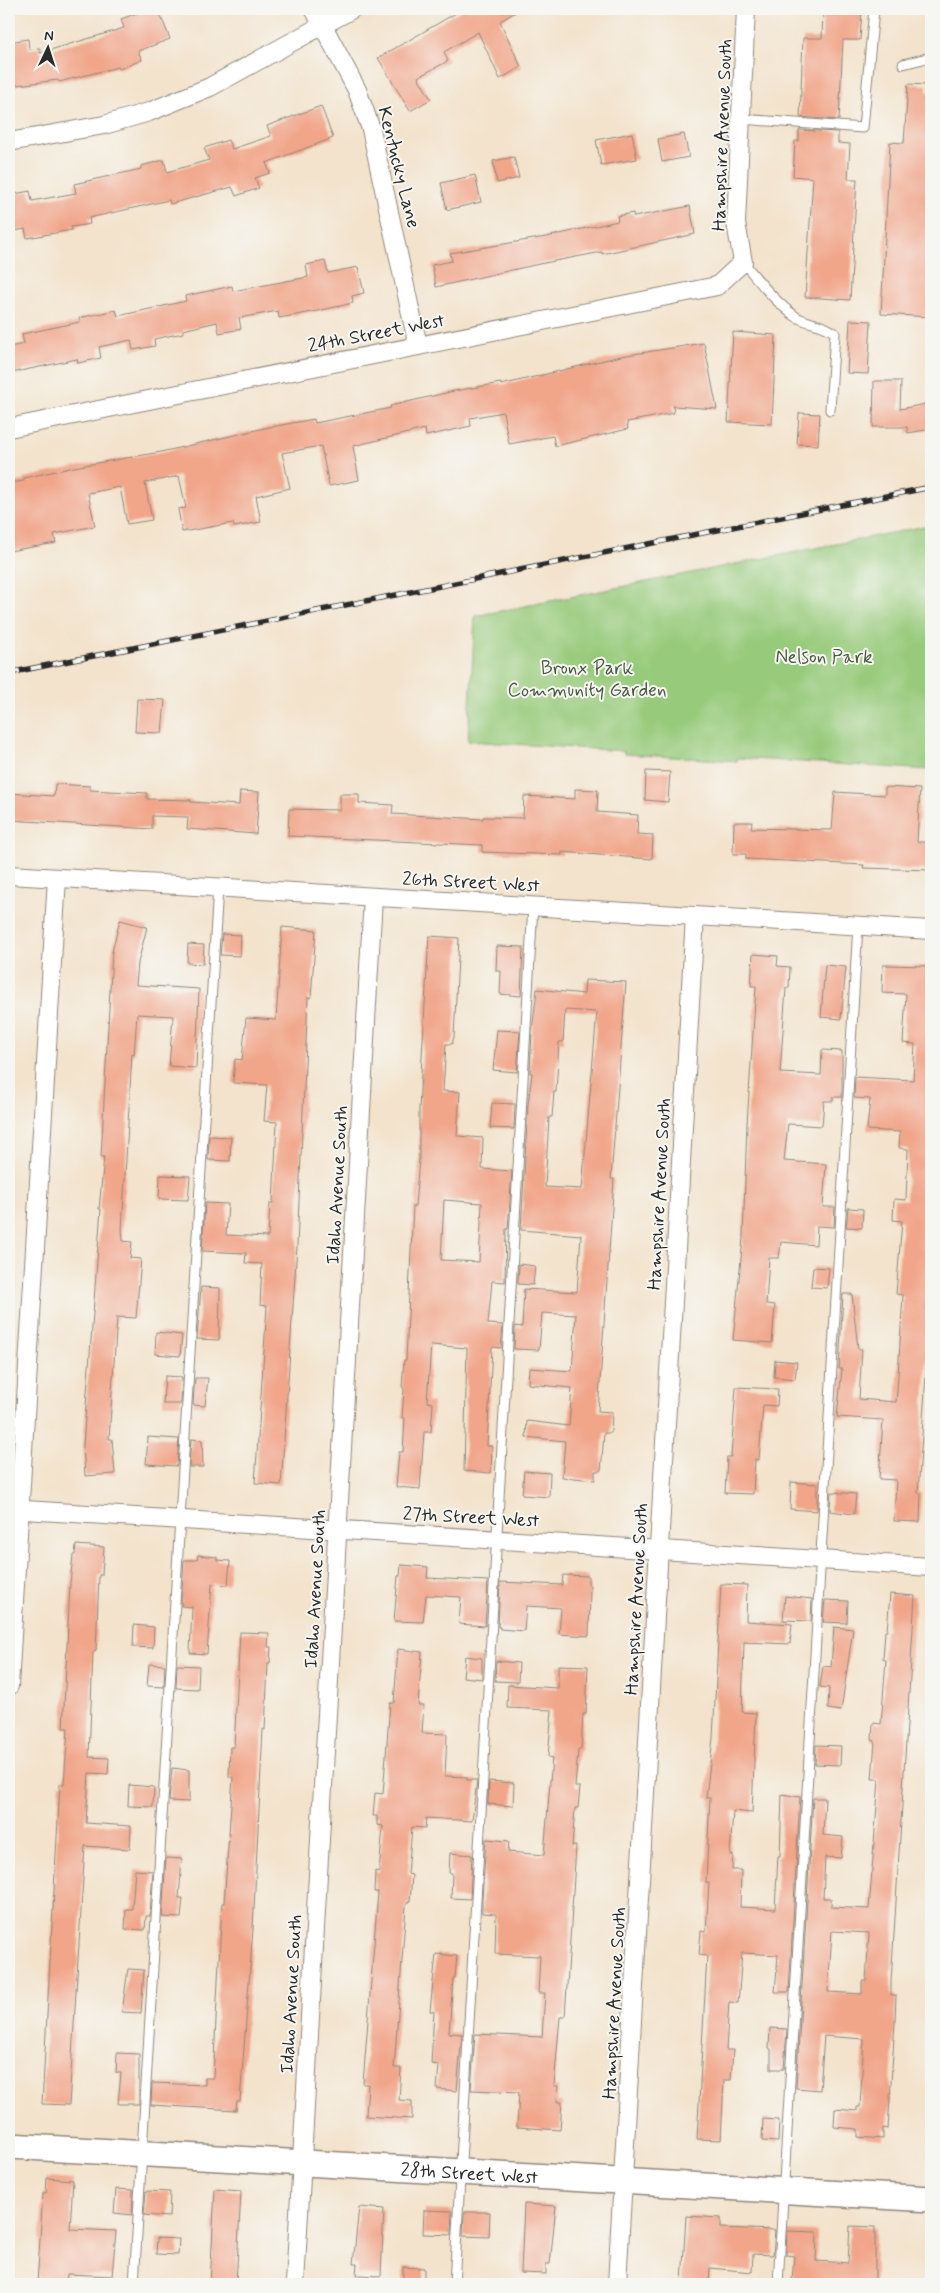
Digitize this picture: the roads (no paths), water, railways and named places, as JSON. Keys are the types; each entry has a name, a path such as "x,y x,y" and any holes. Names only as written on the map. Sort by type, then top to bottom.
{"street":[{"name":"Kentucky Lane","path":"314,9 357,90 371,129 418,346"},
{"path":"9,142 104,125 149,112 210,87 352,9"},
{"name":"Hampshire Avenue South","path":"742,262 736,223 746,9"},
{"name":"24th Street West","path":"9,428 717,286 742,262"},
{"name":"26th Street West","path":"9,875 931,930"},
{"path":"9,1686 14,1509 56,878"},
{"name":"Idaho Avenue South","path":"295,2284 339,1529 373,897"},
{"name":"Hampshire Avenue South","path":"618,2284 695,916"},
{"name":"27th Street West","path":"14,1509 931,1567"},
{"name":"28th Street West","path":"9,2146 931,2199"}],"lane":[{"path":"741,119 863,128 874,9"},
{"path":"903,64 931,57"},
{"path":"742,262 796,317 828,327 835,333 830,410"},
{"path":"134,2284 178,1520 218,887"},
{"path":"454,2284 533,905"},
{"path":"778,2284 858,925"}],"railway":[{"path":"9,673 931,487"}],"park label":[{"name":"Nelson Park","path":"824,656"},
{"name":"Bronx Park Community Garden","path":"587,678"}]}
